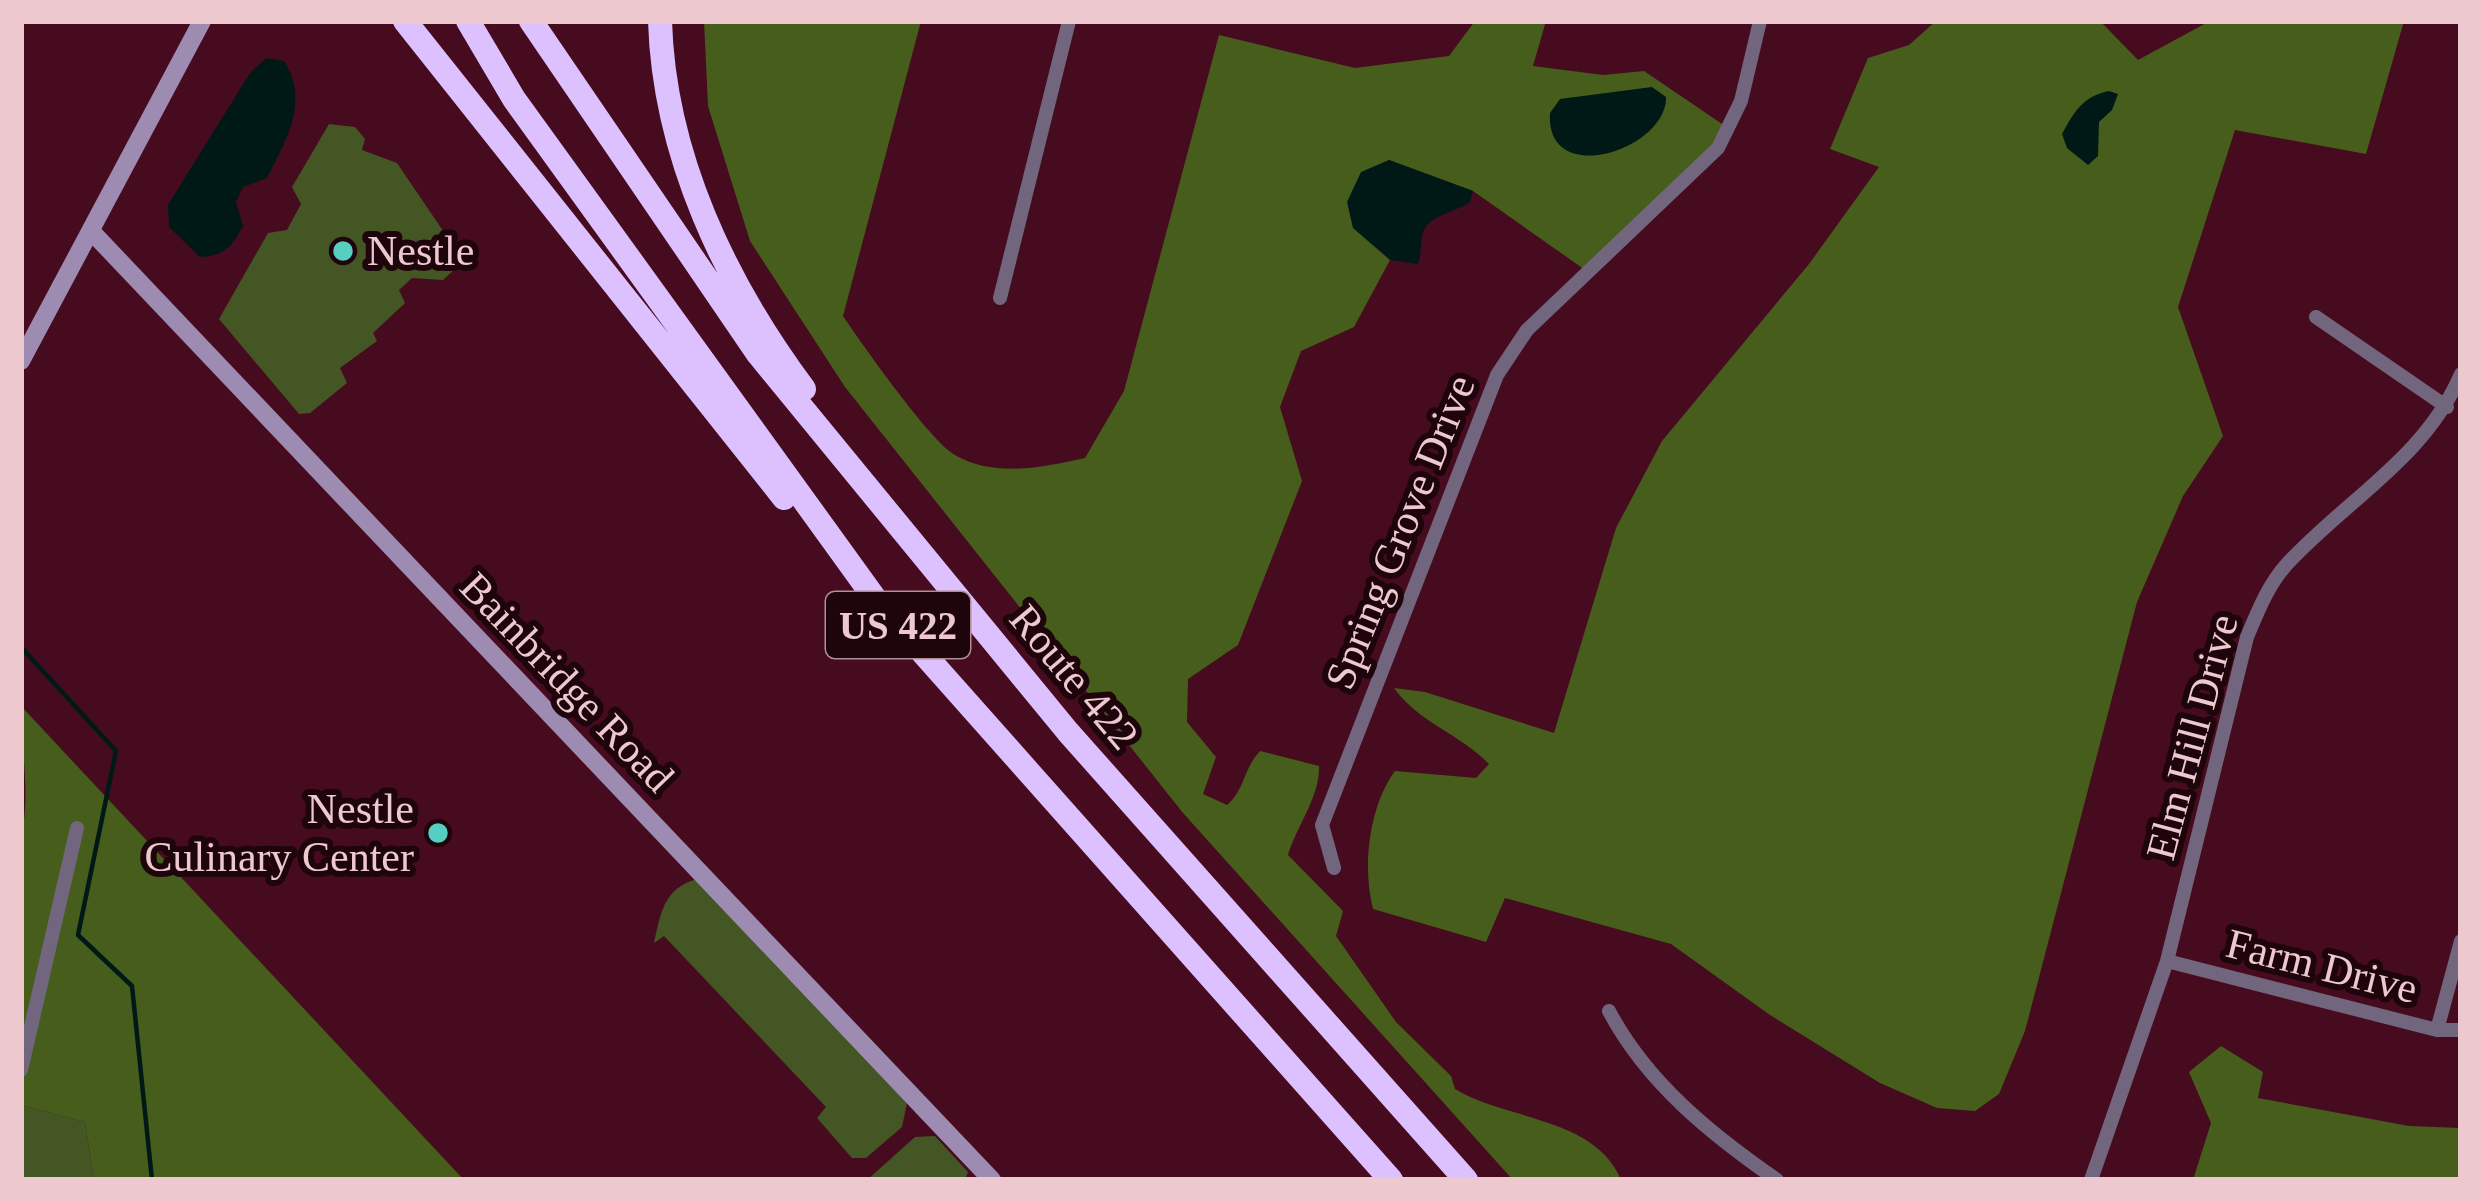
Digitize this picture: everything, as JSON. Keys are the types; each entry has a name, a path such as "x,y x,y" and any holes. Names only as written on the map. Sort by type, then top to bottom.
{"highway":[{"path":"405,21 763,474 876,600"},
{"name":"US 422","path":"468,21 542,138 876,600 1391,1180"},
{"name":"Route 422","path":"531,21 758,354 988,637 1466,1180"},
{"path":"660,21 670,115 688,179 724,256 796,378 988,637"}],"street":[{"path":"21,361 202,21"},
{"path":"1000,298 1069,21"},
{"name":"Spring Grove Drive","path":"1334,868 1322,825 1496,375 1527,330 1718,148 1741,100 1760,21"},
{"name":"Bainbridge Road","path":"92,232 992,1180"},
{"path":"2316,317 2447,407"},
{"name":"Elm Hill Drive","path":"2092,1180 2167,961 2247,637 2266,592 2287,565 2419,445 2447,407 2461,374"},
{"path":"21,1070 77,827"},
{"path":"2437,1030 2461,941"},
{"name":"Farm Drive","path":"2167,961 2437,1030 2461,1030"},
{"path":"1609,1011 1623,1039 1682,1106 1719,1141 1778,1180"}],"green space":[{"path":"704,21 921,21 843,316 944,446 970,462 1003,468 1085,458 1124,391 1219,35 1355,68 1449,56 1475,21 1546,21 1533,66 1603,75 1644,71 1728,128 1588,272 1473,191 1389,160 1373,241 1390,260 1354,327 1301,351 1280,407 1302,481 1238,645 1188,679 1187,722 1216,757 1203,794 1227,805 1260,751 1319,766 1312,800 1288,855 1343,911 1336,936 1396,1022 1451,1076 1455,1089 1571,1132 1609,1159 1621,1180 1513,1180 1183,813 845,387 750,241 708,106"},
{"path":"1936,21 2100,21 2138,60 2210,21 2404,21 2366,154 2235,130 2178,307 2223,436 2183,496 2137,602 2025,1031 1999,1094 1975,1111 1937,1108 1880,1083 1770,1015 1671,944 1505,898 1486,942 1373,909 1368,875 1374,819 1395,771 1476,778 1489,764 1415,710 1394,688 1425,692 1554,733 1616,528 1662,441 1809,264 1879,167 1830,149 1868,58 1909,45"},
{"path":"329,124 355,127 365,139 362,150 397,163 454,247 455,269 443,280 412,278 399,290 405,303 373,333 377,341 340,368 347,383 310,413 299,414 219,319 268,233 287,230 301,204 292,187"},
{"path":"21,706 464,1180 94,1180 85,1122 21,1105 25,788"},
{"path":"704,877 909,1093 902,1127 866,1158 852,1158 817,1118 826,1107 664,936 654,943 673,892"},
{"path":"2221,1046 2263,1072 2258,1098 2409,1126 2461,1128 2461,1180 2193,1180 2211,1123 2189,1072"},
{"path":"21,1105 85,1122 94,1180 21,1180"},
{"path":"935,1136 968,1172 965,1180 867,1180 915,1137"}],"water":[{"path":"266,58 284,61 292,76 295,106 288,135 267,178 243,187 236,202 243,226 236,239 222,252 200,257 169,227 168,205 250,73"},
{"path":"1652,87 1666,97 1661,116 1648,133 1628,145 1585,155 1566,150 1554,136 1550,113 1560,99"},
{"path":"2109,91 2118,94 2112,110 2099,122 2098,156 2088,165 2067,148 2062,134 2080,106"},
{"path":"1389,160 1473,191 1470,202 1425,228 1418,264 1390,260 1353,228 1347,202 1361,172"}],"waterway":[{"path":"21,647 116,751 78,935 132,986 152,1180"}],"place":[{"name":"Nestle","path":"343,251"},
{"name":"Nestle Culinary Center","path":"438,833"}]}
